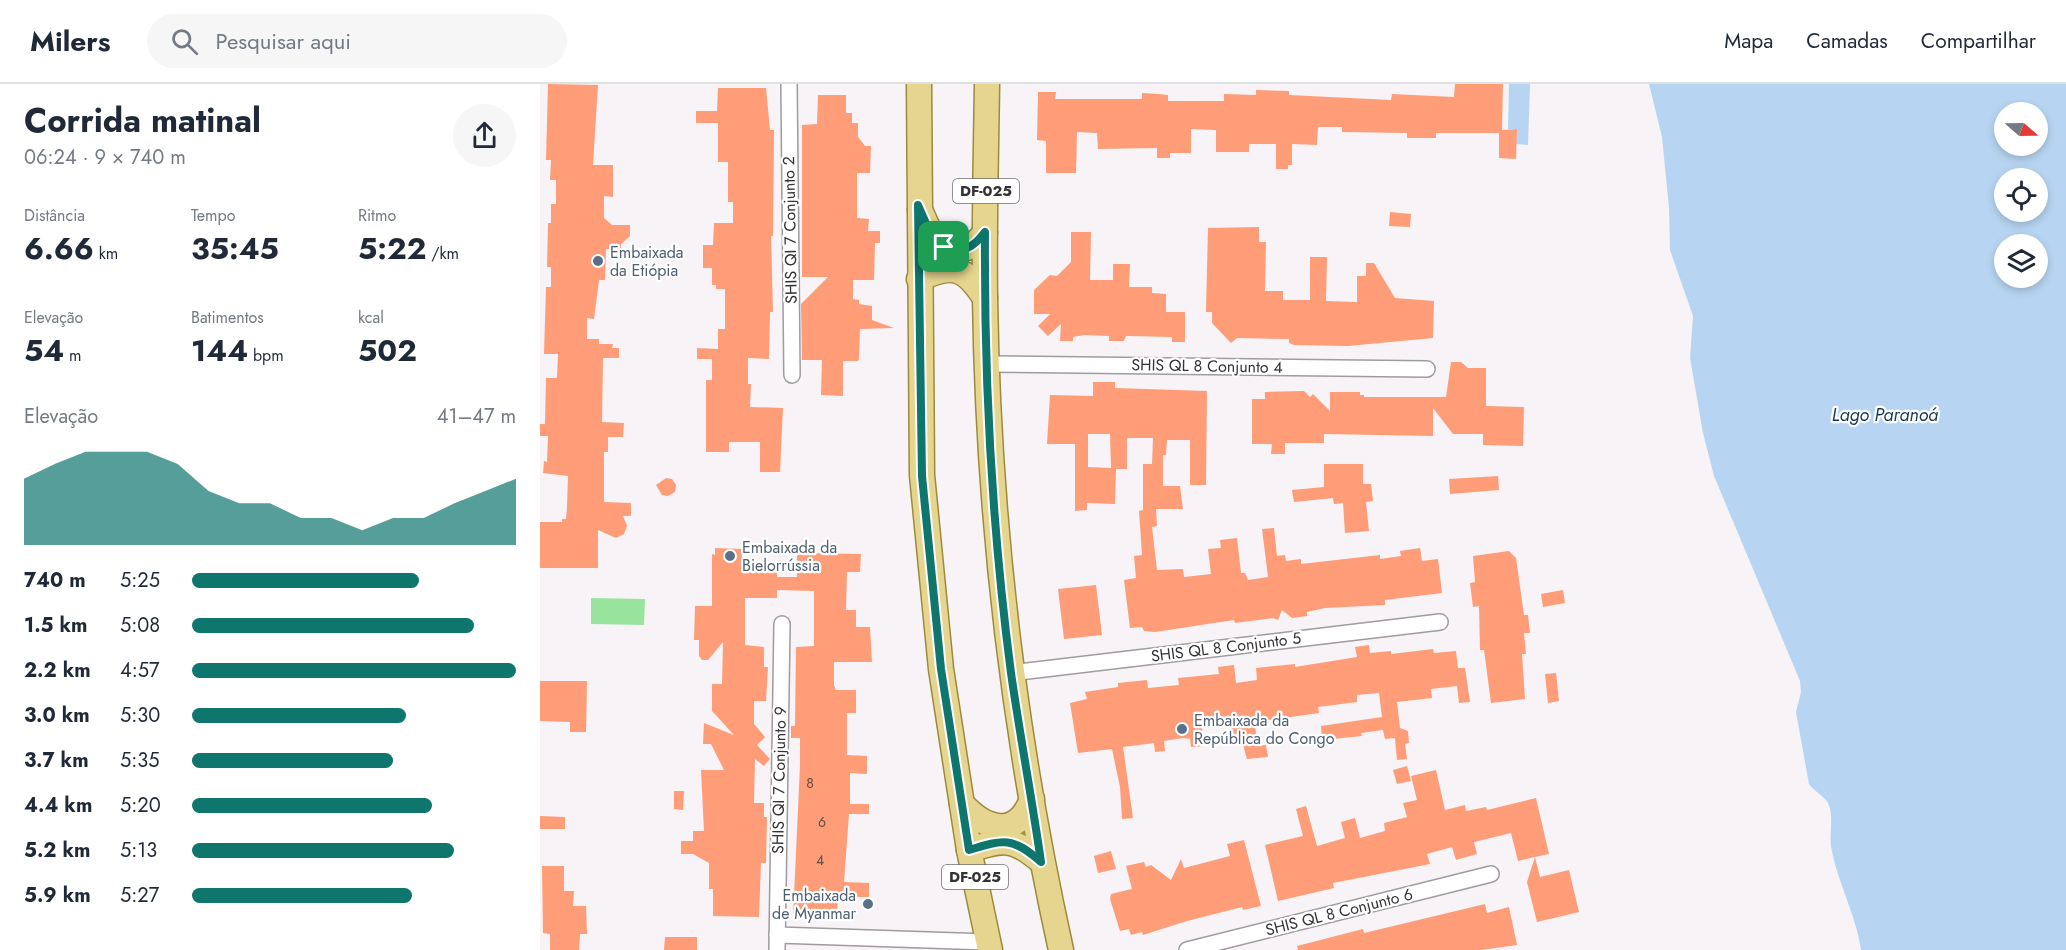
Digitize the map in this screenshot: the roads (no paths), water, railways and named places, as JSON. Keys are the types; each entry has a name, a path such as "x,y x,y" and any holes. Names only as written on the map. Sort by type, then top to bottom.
{"main road":[{"name":"DF-025","path":"919,84 918,205 922,476 941,669 969,850 989,946"},
{"name":"DF-025","path":"987,84 985,298 997,528 1011,673 1041,862 1061,950"},
{"path":"918,205 929,230 944,247 965,250 976,244 985,232"},
{"path":"919,279 936,271 960,271 973,279 985,298"},
{"path":"962,804 976,819 986,825 996,826 1018,822 1027,814 1032,800"},
{"path":"969,850 1005,840 1026,848 1041,862"}],"street":[{"name":"SHIS QI 7 Conjunto 2","path":"789,84 792,375"},
{"name":"SHIS QL 8 Conjunto 4","path":"987,364 1426,369"},
{"name":"SHIS QL 8 Conjunto 5","path":"1011,673 1440,622"},
{"name":"SHIS QI 7 Conjunto 9","path":"777,943 782,624"},
{"name":"SHIS QL 8 Conjunto 6","path":"1187,950 1491,874"},
{"path":"777,943 989,946"}],"water":[{"path":"1509,84 1530,84 1528,145 1516,144 1516,129 1508,129"},
{"name":"Lago Paranoá","path":"1649,84 2066,84 2066,950 1861,950 1831,846 1829,805 1809,784 1796,712 1801,692 1800,681 1714,476 1703,433 1690,358 1693,316 1670,250 1669,208 1662,137"}],"place":[{"name":"Embaixada da Etiópia","path":"598,261"},
{"name":"Embaixada da Bielorrússia","path":"730,556"},
{"name":"Embaixada da República do Congo","path":"1182,729"},
{"name":"Embaixada de Myanmar","path":"868,904"}]}
